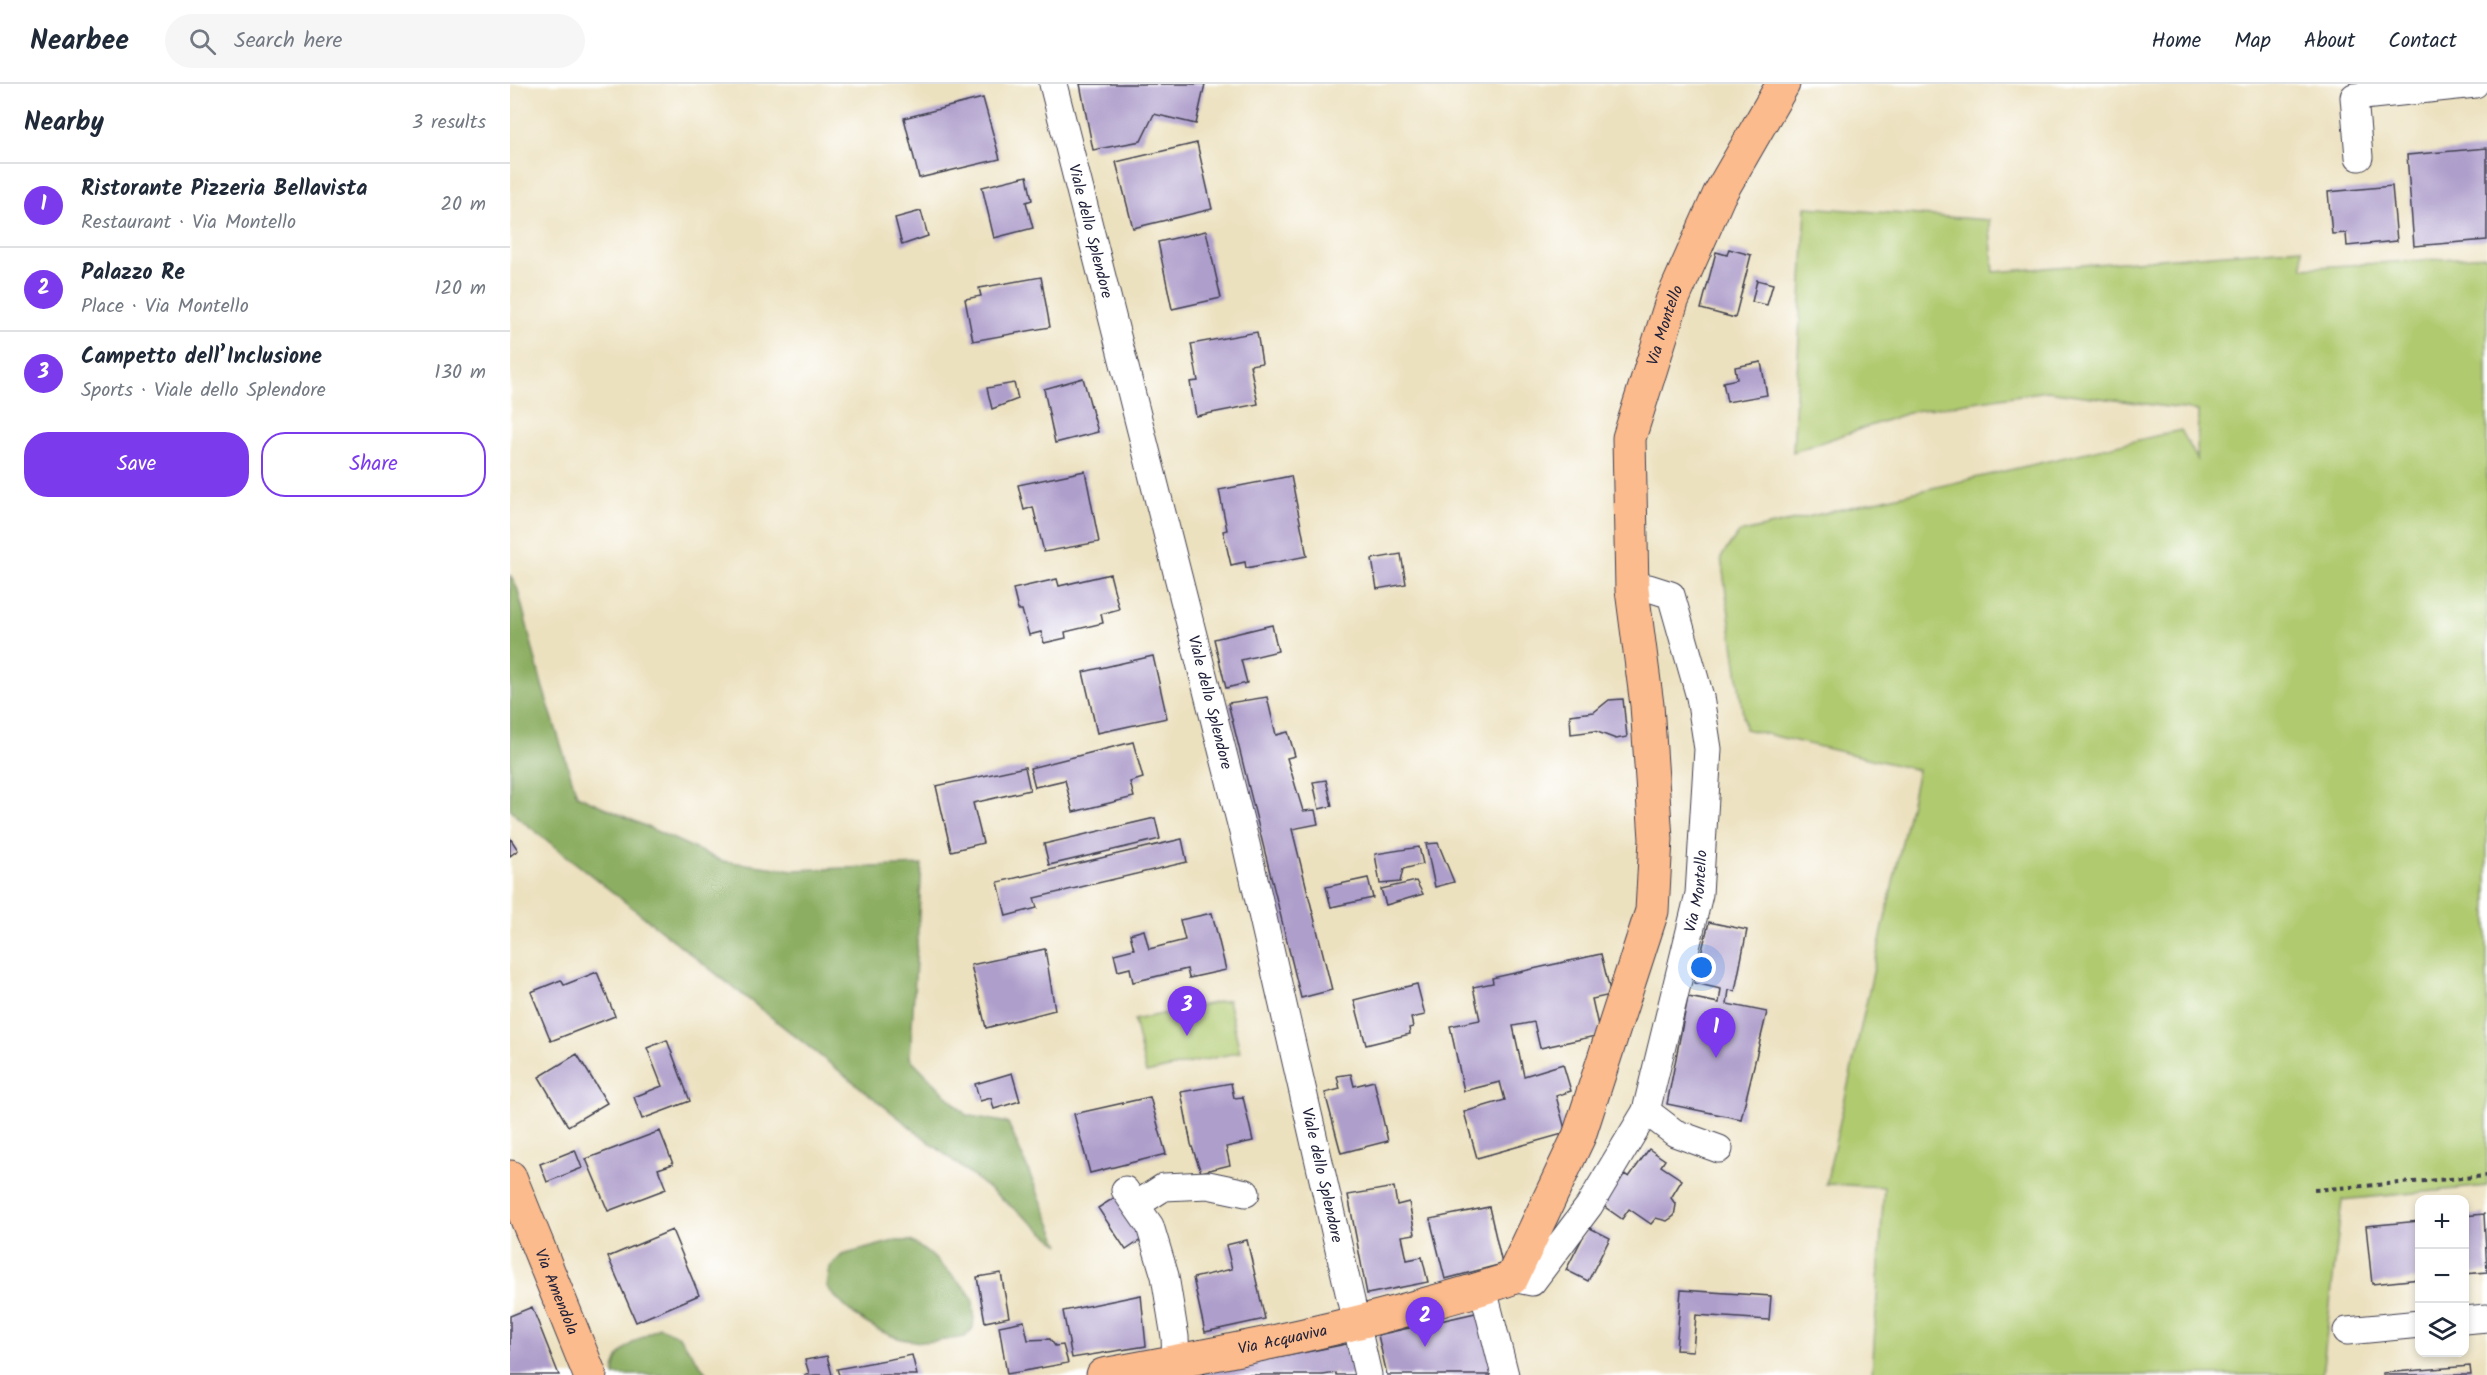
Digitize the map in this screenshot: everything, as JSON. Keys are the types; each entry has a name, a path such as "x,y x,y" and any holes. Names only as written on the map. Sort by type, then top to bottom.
{"main road":[{"name":"Via Montello","path":"1355,1323 1497,1283 1578,1136 1652,911 1656,839 1647,705 1632,590 1629,438 1672,301 1719,195 1783,84"},
{"name":"Via Amendola","path":"510,1177 590,1375"},
{"name":"Via Acquaviva","path":"1103,1375 1176,1362 1355,1323"}],"street":[{"name":"Viale dello Splendore","path":"1053,84 1246,844 1368,1375"},
{"path":"2359,157 2354,97 2475,84"},
{"name":"Via Montello","path":"1497,1283 1532,1282 1589,1206 1646,1111 1699,894 1708,749 1700,697 1671,595 1649,588 1632,590"},
{"path":"1646,1111 1675,1133 1719,1149"},
{"path":"1176,1362 1176,1337 1165,1276 1150,1226 1130,1197 1164,1187 1208,1185 1246,1193"},
{"path":"1497,1283 1505,1375"},
{"path":"2469,1320 2487,1318"},
{"path":"2347,1331 2415,1324"}],"path":[{"path":"2314,1190 2487,1176"}],"green space":[{"path":"1806,207 1989,220 1994,272 2302,248 2303,268 2487,256 2487,1186 2342,1200 2322,1375 1872,1375 1884,1187 1826,1184 1918,770 1745,729 1721,557 1739,533 2181,430 2197,459 2198,411 2047,391 1914,411 1793,452"},
{"path":"510,574 518,590 542,685 577,795 722,861 793,870 922,865 910,1058 966,1115 1008,1123 1060,1245 516,816 510,808"},
{"path":"1228,1000 1240,1052 1146,1073 1134,1020"},
{"path":"894,1241 911,1241 932,1256 966,1289 973,1299 974,1316 973,1328 965,1337 919,1342 888,1335 854,1314 827,1287 830,1267 842,1255"},
{"path":"659,1327 678,1335 708,1375 614,1375 618,1358 623,1351 636,1340"}],"building":[{"path":"1080,84 1205,84 1196,124 1154,114 1141,141 1093,150"},
{"path":"983,98 1000,159 919,178 904,118"},
{"path":"1197,143 1212,209 1133,228 1116,162"},
{"path":"2487,148 2487,240 2414,246 2407,155"},
{"path":"1027,176 1032,200 1026,202 1033,228 994,238 982,187"},
{"path":"2392,186 2397,241 2347,246 2346,233 2332,234 2328,192"},
{"path":"921,211 928,236 902,245 895,218"},
{"path":"1206,231 1221,298 1172,309 1158,242"},
{"path":"1729,249 1751,255 1735,318 1701,309 1716,252 1727,255"},
{"path":"1041,277 1050,327 973,341 965,299 981,296 979,288"},
{"path":"1757,280 1773,284 1767,305 1752,302"},
{"path":"1257,332 1262,363 1250,365 1258,404 1196,416 1190,382 1198,381 1191,344"},
{"path":"1761,362 1767,395 1727,402 1723,382 1737,379 1735,367"},
{"path":"1083,378 1098,432 1055,443 1044,389"},
{"path":"1014,383 1018,399 992,409 987,388"},
{"path":"1085,471 1099,542 1044,552 1033,507 1024,510 1018,485"},
{"path":"1291,476 1307,556 1246,568 1245,562 1231,565 1223,531 1227,530 1219,490"},
{"path":"1401,554 1406,584 1377,589 1372,559"},
{"path":"1110,574 1119,609 1101,614 1103,623 1065,632 1066,638 1044,643 1041,632 1029,635 1022,610 1018,610 1013,589 1057,579 1059,586"},
{"path":"1272,625 1278,651 1241,660 1247,683 1226,688 1214,639"},
{"path":"1153,656 1167,718 1097,733 1083,672"},
{"path":"1267,697 1276,735 1288,732 1295,756 1287,758 1303,811 1315,810 1318,824 1292,829 1332,990 1301,998 1228,703"},
{"path":"1623,699 1627,737 1616,739 1595,731 1571,734 1570,715 1594,712 1609,700"},
{"path":"1133,742 1143,778 1130,782 1134,797 1073,812 1065,780 1035,787 1030,768"},
{"path":"1025,767 1030,790 973,803 983,843 951,851 936,786"},
{"path":"1326,780 1332,806 1319,809 1313,782"},
{"path":"1155,818 1160,839 1049,865 1044,844"},
{"path":"510,838 518,850 510,856"},
{"path":"1182,839 1187,862 1034,898 1037,908 1006,916 998,882"},
{"path":"1438,843 1454,882 1435,887 1426,844"},
{"path":"1419,847 1423,864 1403,869 1400,882 1380,884 1375,854"},
{"path":"1368,878 1373,898 1331,907 1326,887"},
{"path":"1416,881 1423,894 1386,905 1381,889"},
{"path":"1212,913 1226,970 1189,978 1187,969 1133,982 1130,968 1118,971 1114,954 1134,949 1130,934 1144,930 1149,949 1185,940 1180,920"},
{"path":"1709,922 1747,930 1735,991 1729,990 1727,1004 1767,1012 1741,1119 1667,1104 1688,997 1719,1003 1721,989 1694,983"},
{"path":"1045,949 1055,1010 986,1028 971,965"},
{"path":"1601,954 1611,995 1592,999 1600,1035 1540,1048 1534,1022 1513,1026 1524,1076 1563,1064 1571,1091 1556,1096 1566,1133 1477,1158 1464,1112 1505,1100 1500,1082 1464,1091 1450,1026 1480,1020 1473,987 1493,983 1492,978"},
{"path":"597,972 615,1016 551,1041 531,992 561,980 564,985"},
{"path":"1417,984 1425,1015 1411,1018 1413,1027 1409,1028 1410,1034 1366,1045 1354,1000"},
{"path":"667,1040 690,1101 642,1119 634,1097 662,1086 647,1048"},
{"path":"577,1054 607,1103 568,1126 539,1077"},
{"path":"1012,1073 1020,1101 994,1109 991,1098 980,1101 975,1084"},
{"path":"1351,1074 1354,1086 1374,1081 1388,1141 1341,1153 1325,1093 1340,1089 1337,1076"},
{"path":"1231,1083 1234,1098 1243,1097 1253,1141 1226,1147 1230,1165 1201,1172 1191,1144 1181,1092"},
{"path":"1150,1097 1166,1154 1090,1173 1074,1114"},
{"path":"660,1131 673,1164 658,1169 666,1189 608,1211 586,1159"},
{"path":"1649,1149 1665,1160 1661,1166 1682,1180 1671,1198 1676,1205 1674,1216 1667,1221 1656,1218 1651,1224 1629,1209 1622,1219 1602,1205 1624,1174 1629,1177"},
{"path":"575,1150 582,1168 547,1182 540,1164"},
{"path":"1394,1187 1397,1205 1409,1202 1415,1234 1402,1236 1407,1260 1422,1257 1428,1282 1367,1294 1348,1195"},
{"path":"1120,1194 1148,1235 1126,1250 1098,1208"},
{"path":"1489,1207 1502,1264 1445,1279 1430,1219"},
{"path":"2484,1214 2487,1272 2469,1274 2469,1216"},
{"path":"2415,1221 2415,1280 2372,1284 2366,1226"},
{"path":"1588,1227 1610,1238 1588,1281 1566,1270"},
{"path":"672,1230 699,1295 636,1322 608,1257"},
{"path":"1247,1240 1265,1319 1205,1332 1193,1278 1232,1269 1226,1245"},
{"path":"1001,1273 1009,1317 985,1322 977,1277"},
{"path":"1681,1290 1771,1296 1769,1320 1696,1315 1693,1351 1676,1350"},
{"path":"1141,1295 1146,1346 1072,1358 1063,1311"},
{"path":"532,1307 559,1375 510,1375 510,1316"},
{"path":"1480,1312 1496,1375 1387,1375 1378,1335"},
{"path":"1024,1321 1028,1340 1050,1339 1055,1346 1063,1345 1068,1363 1007,1374 999,1326"},
{"path":"1352,1343 1358,1375 1336,1375 1336,1373 1323,1375 1203,1375 1203,1373 1216,1370"},
{"path":"912,1355 917,1375 839,1375 837,1369"},
{"path":"827,1356 832,1375 804,1375 809,1373 805,1360"},
{"path":"2470,1366 2471,1375 2383,1375 2383,1373"}],"place":[{"name":"Campetto dell’Inclusione","path":"1187,1036"},
{"name":"Ristorante Pizzeria Bellavista","path":"1716,1058"},
{"name":"Palazzo Re","path":"1425,1347"}]}
